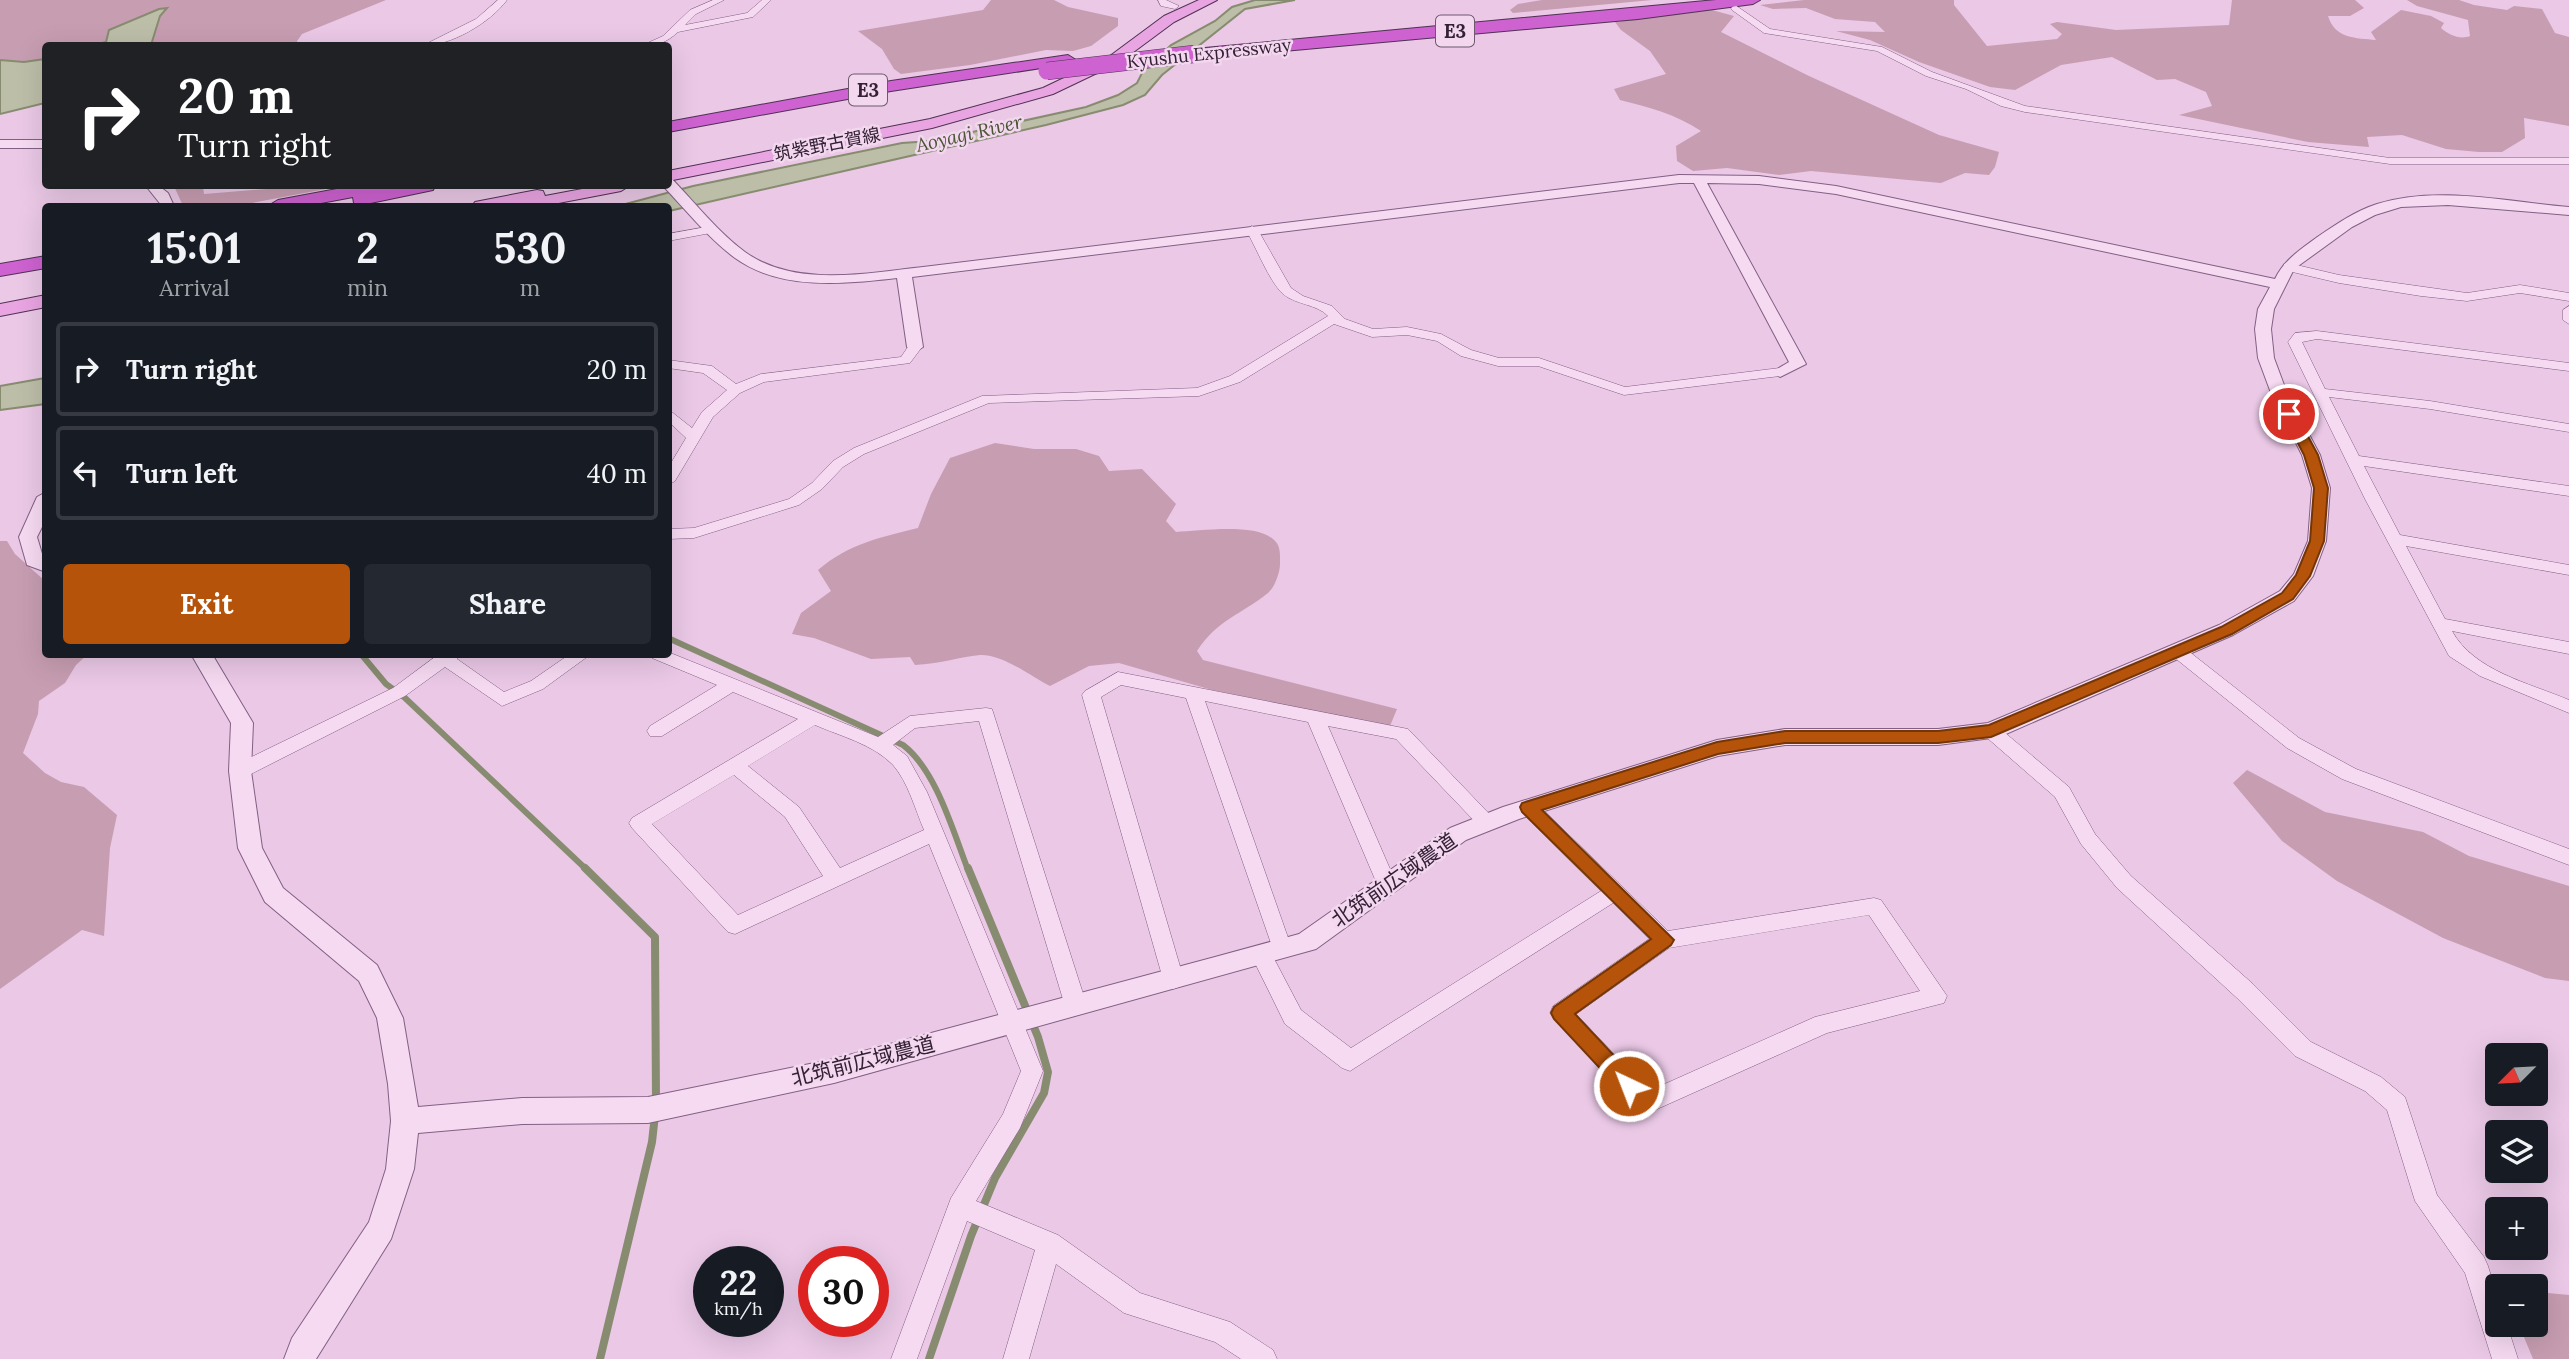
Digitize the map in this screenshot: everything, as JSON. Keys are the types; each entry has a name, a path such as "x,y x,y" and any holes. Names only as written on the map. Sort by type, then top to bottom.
{"highway":[{"name":"Kyushu Expressway","path":"672,134 893,93 1199,50 1694,0"},
{"name":"Kyushu Expressway","path":"672,126 891,86 1068,60 1752,0"},
{"path":"293,203 365,189"},
{"path":"340,203 411,189"},
{"path":"0,260 42,253"},
{"path":"0,270 42,263"}],"main road":[{"name":"筑紫野古賀線","path":"672,182 932,123 1048,91 1115,59 1169,19 1210,0"},
{"name":"筑紫野古賀線","path":"672,166 925,117 1024,92 1096,60 1175,2"},
{"path":"496,203 565,189"},
{"path":"535,203 606,189"},
{"path":"0,300 42,294"},
{"path":"0,310 42,302"}],"street":[{"path":"434,42 498,8 503,0"},
{"path":"656,42 666,38 693,12 720,0"},
{"path":"672,30 750,15 767,0"},
{"path":"1735,8 1767,31 1880,49 1929,74 1969,87 2005,104 2025,109 2390,161 2569,161"},
{"path":"0,144 42,144"},
{"path":"672,184 712,230 745,258 774,271 817,279 904,273 1626,184 1698,179 1759,180 1836,190 2283,276 2339,279 2467,296 2520,289 2569,297"},
{"path":"1252,230 1286,290 1299,299 1328,309 1340,322 1372,333 1407,331 1441,338 1466,353 1498,362 1539,362 1624,391 1780,372 1798,364 1698,179"},
{"path":"155,189 166,203"},
{"path":"2283,276 2345,226 2379,208 2403,202 2434,201 2569,211"},
{"path":"672,237 712,230"},
{"path":"672,475 707,415 735,390 761,378 905,360 915,347 904,273"},
{"name":"北筑前広域農道","path":"405,1121 522,1111 648,1110 834,1070 1173,980 1307,942 1458,834 1528,807 1717,748 1785,737 1938,737 1991,731 2226,630 2287,596 2303,576 2317,541 2321,488 2311,455 2278,393 2266,358 2263,329 2266,309 2283,276"},
{"path":"2569,310 2569,320"},
{"path":"672,534 694,533 794,502 817,486 838,464 859,451 987,399 1199,392 1235,379 1336,317"},
{"path":"2569,367 2317,335 2300,336 2295,342 2318,392 2455,652 2486,672 2569,707"},
{"path":"672,364 707,369 735,390"},
{"path":"2318,392 2430,405 2569,428"},
{"path":"672,417 695,439"},
{"path":"2354,460 2569,491"},
{"path":"42,505 27,537 34,561 42,564"},
{"path":"2395,539 2569,570"},
{"path":"2439,623 2569,648"},
{"path":"2176,650 2293,743 2349,774 2569,858"},
{"path":"203,658 242,723 240,771 250,848 274,895 368,973 390,1018 402,1084 405,1121 400,1169 381,1229 303,1349 300,1359"},
{"path":"240,771 400,692 448,658"},
{"path":"450,658 502,700 537,685 577,658"},
{"path":"668,658 880,745 900,761 918,792 1031,1071 1012,1120 960,1206 904,1359"},
{"path":"1173,980 1091,695 1118,678 1402,733 1487,822"},
{"path":"656,731 732,684"},
{"path":"1193,693 1293,1017 1350,1061 1615,892"},
{"path":"880,745 910,722 986,714 1076,1006"},
{"path":"1315,717 1387,885"},
{"path":"813,718 639,823 734,926 935,833"},
{"path":"1991,731 2062,792 2088,839 2124,882 2245,991 2303,1049 2373,1084 2396,1104 2427,1201 2475,1266 2505,1359"},
{"path":"734,765 792,812 835,878"},
{"path":"1528,807 1664,940"},
{"path":"1874,906 1936,996 1823,1024 1646,1104 1561,1013 1664,940 1874,906"},
{"path":"960,1206 1049,1244 1133,1304 1221,1331 1264,1359"},
{"path":"1016,1359 1049,1244"}],"shaded area":[{"path":"0,0 386,0 302,34 298,42 152,42 160,16 166,8 109,30 106,42 42,42 42,59 24,62 0,60"},
{"path":"991,0 1054,0 1068,7 1118,18 1118,26 1091,46 1073,51 1046,50 970,65 901,74 894,69 882,49 858,31 983,10"},
{"path":"1542,0 1652,0 1513,13 1510,10 1518,4"},
{"path":"1804,0 1954,0 1954,5 1987,46 2057,39 2062,34 2050,24 2057,22 2116,30 2229,25 2232,0 2355,0 2364,8 2350,16 2328,16 2331,24 2347,36 2376,40 2371,32 2401,10 2431,16 2444,23 2441,28 2455,36 2470,36 2468,20 2417,6 2407,0 2459,0 2507,10 2514,6 2542,9 2555,33 2569,37 2569,126 2524,118 2525,138 2502,152 2446,149 2402,135 2367,137 2369,147 2308,142 2179,115 2212,106 2206,92 2175,79 2157,80 2112,57 2061,65 2015,90 1990,87 1919,62 1870,40 1836,31 1885,32 1875,22 1835,19 1806,8 1773,9 1760,5"},
{"path":"1712,10 1734,16 1721,32 1809,76 1939,135 1999,152 1995,167 1989,175 1965,173 1941,183 1811,171 1779,175 1727,168 1693,171 1677,161 1676,146 1701,131 1662,112 1620,100 1614,89 1666,74 1650,51 1621,30 1615,22"},
{"path":"175,189 203,189 204,194 266,189 326,189 252,203 182,203"},
{"path":"995,443 1034,449 1076,449 1099,456 1109,471 1142,469 1176,504 1166,521 1176,532 1240,529 1264,534 1276,541 1280,567 1273,587 1221,625 1197,651 1203,660 1397,709 1390,726 1212,690 1119,663 1089,666 1050,686 1007,662 989,656 915,665 910,657 871,659 814,638 792,634 801,613 831,591 818,570 853,547 918,528 931,494 950,458"},
{"path":"0,541 7,541 15,554 42,578 42,658 84,658 65,683 39,701 38,714 23,753 45,773 61,782 84,787 117,815 110,848 104,936 82,930 0,989"},
{"path":"2247,770 2325,812 2423,832 2469,856 2569,886 2569,981 2545,978 2443,938 2337,881 2282,841 2233,783"},
{"path":"2548,1293 2569,1295 2569,1359 2533,1359 2524,1337 2548,1337"}],"water":[{"name":"Aoyagi River","path":"1255,0 1295,0 1245,9 1162,75 1145,95 1123,105 672,210 672,203 629,203 693,186 902,143 931,141 1086,107 1118,95 1137,83 1143,71 1171,45 1215,21 1232,7"},
{"path":"167,8 160,16 152,42 106,42 109,30"},
{"path":"42,59 42,104 0,114 0,60 24,62"},
{"path":"42,379 42,404 0,410 0,386"}],"waterway":[{"path":"672,640 903,745 915,756 934,785 968,870"},
{"path":"364,658 386,684 404,697 587,870"},
{"path":"585,868 655,937 656,1101"},
{"path":"929,1359 971,1236 995,1178 1044,1093 1048,1072 1038,1037 968,868"},
{"path":"600,1359 652,1142 655,1115"}],"route":[{"path":"1629,1086 1561,1013 1664,940 1528,807 1717,748 1785,737 1938,737 1991,731 2226,630 2287,596 2303,576 2313,555 2317,541 2321,488 2311,455 2289,414"}]}
